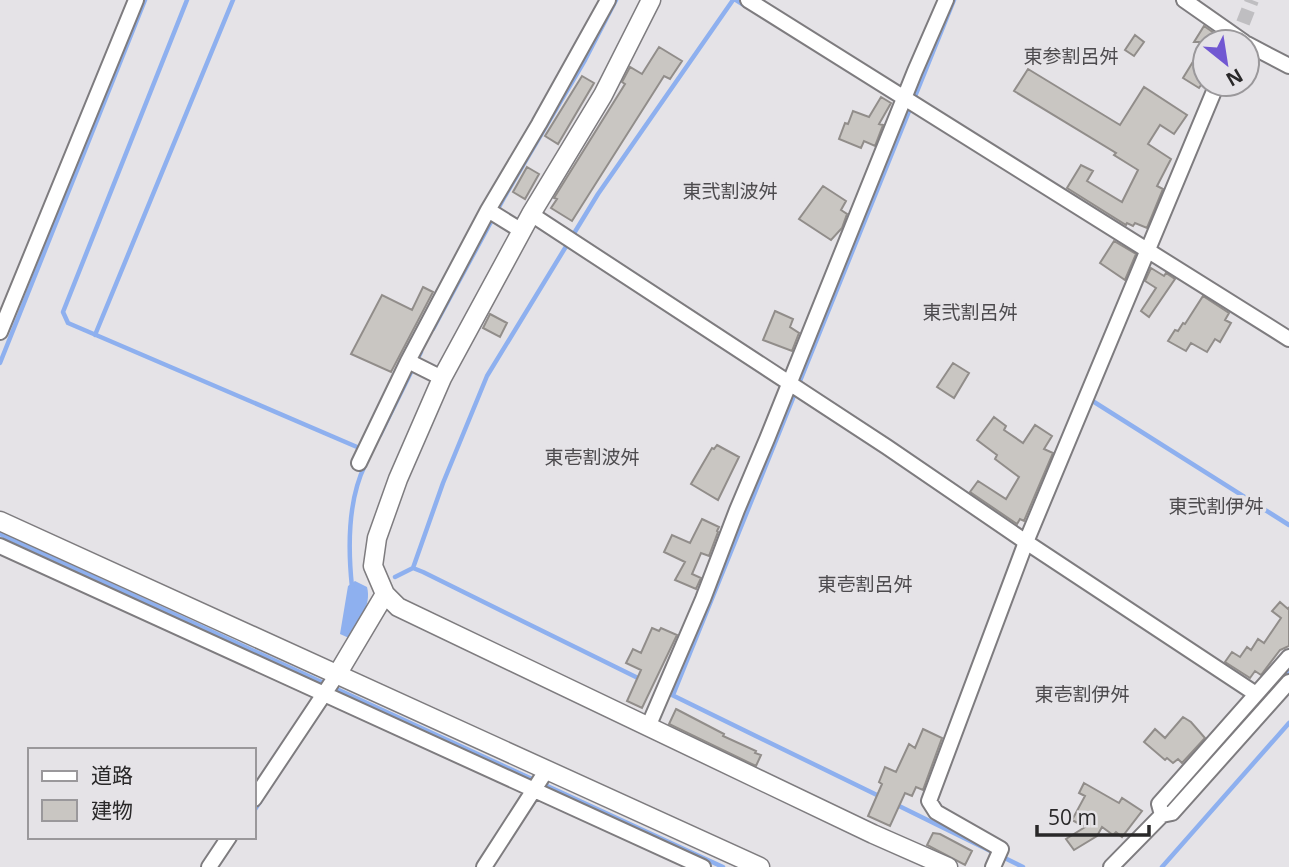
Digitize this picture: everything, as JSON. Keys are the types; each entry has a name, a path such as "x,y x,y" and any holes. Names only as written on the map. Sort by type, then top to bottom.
{"street":[{"path":"0,332 136,0"},
{"path":"363,455 608,0"},
{"path":"650,0 603,96 531,214 442,378 398,479 377,538 373,566 385,594 398,607 873,834 948,867"},
{"path":"748,0 1289,340"},
{"path":"648,727 737,510 795,387 946,0"},
{"path":"1184,0 1223,28"},
{"path":"1242,28 1243,23"},
{"path":"1261,51 1289,66"},
{"path":"996,860 1001,849 936,812 929,801 1030,544 1212,98"},
{"path":"492,213 522,231"},
{"path":"531,214 1256,694"},
{"path":"412,363 442,378"},
{"path":"0,521 703,867"},
{"path":"0,546 330,685 536,784 752,865"},
{"path":"256,796 330,685 385,594"},
{"path":"1162,815 1159,804 1289,657"},
{"path":"1111,867 1162,815 1172,813 1289,682"},
{"path":"484,867 536,784"},
{"path":"209,867 228,839"}],"water":[{"path":"355,581 367,587 368,601 349,638 340,634 348,586"}],"building":[{"path":"1135,35 1144,42 1134,56 1125,50"},
{"path":"659,47 682,61 670,79 664,76 572,221 551,208 557,199 554,198 625,84 622,82 630,67 642,74"},
{"path":"1191,65 1191,83 1183,78"},
{"path":"1028,69 1120,125 1144,87 1187,115 1174,134 1160,125 1148,144 1171,159 1157,186 1163,189 1147,228 1135,223 1133,226 1127,223 1126,225 1067,188 1081,165 1093,171 1087,181 1122,202 1138,170 1114,155 1116,153 1014,91"},
{"path":"582,76 594,83 558,144 545,136"},
{"path":"881,97 891,103 879,124 883,125 875,146 864,141 861,148 839,139 853,111 869,117"},
{"path":"527,167 539,174 525,199 513,192"},
{"path":"823,186 846,201 841,210 847,214 842,228 831,240 799,219"},
{"path":"1114,241 1136,254 1125,280 1100,263"},
{"path":"1151,268 1175,279 1149,317 1141,311 1156,288 1145,281"},
{"path":"423,287 433,292 391,372 351,354 382,295 412,310"},
{"path":"1203,296 1229,313 1225,320 1231,323 1220,342 1215,339 1207,352 1191,343 1186,351 1168,341 1175,330 1178,331 1183,323 1185,324"},
{"path":"775,311 793,319 790,327 799,333 792,351 763,340"},
{"path":"490,314 507,323 500,337 483,328"},
{"path":"953,363 969,373 954,398 937,387"},
{"path":"994,417 1006,426 1004,430 1023,443 1035,425 1052,436 1044,449 1053,453 1024,521 1020,519 1017,524 970,492 978,481 1006,499 1019,477 995,459 997,455 977,440"},
{"path":"717,445 739,457 718,500 691,484 712,448"},
{"path":"702,519 719,527 709,556 701,553 692,574 701,578 696,589 675,580 685,562 664,552 672,535 690,543"},
{"path":"1280,602 1288,609 1289,607 1289,646 1280,650 1261,675 1255,671 1250,678 1225,662 1232,652 1240,657 1247,647 1251,650 1258,639 1264,643 1281,618 1272,611"},
{"path":"652,628 659,631 661,628 677,635 642,708 627,701 641,670 626,663 633,649 641,653"},
{"path":"676,709 756,751 755,753 761,755 756,766 669,724"},
{"path":"1183,717 1205,738 1182,763 1178,759 1173,763 1167,758 1165,760 1144,742 1155,729 1165,738"},
{"path":"923,729 942,738 923,790 916,787 912,796 905,793 890,826 868,816 882,784 879,782 885,767 896,772 909,744 915,748"},
{"path":"1084,783 1119,803 1122,798 1142,811 1122,837 1116,832 1113,835 1102,827 1097,836 1074,850 1066,839 1085,827 1072,820 1085,796 1079,793"},
{"path":"933,833 972,851 965,865 927,845"}],"waterway":[{"path":"0,363 145,0"},
{"path":"187,0 63,312 68,323 364,450"},
{"path":"95,335 233,0"},
{"path":"433,329 616,0"},
{"path":"413,568 443,483 487,376 598,194 733,0"},
{"path":"736,0 747,7"},
{"path":"673,695 954,0"},
{"path":"380,435 421,352"},
{"path":"1091,400 1289,525"},
{"path":"352,587 352,509 365,465"},
{"path":"0,534 723,867"},
{"path":"395,577 413,568 423,572 642,680"},
{"path":"1282,679 1289,672"},
{"path":"1183,789 1274,689"},
{"path":"672,695 881,797"},
{"path":"1162,867 1289,723"},
{"path":"256,808 261,800"},
{"path":"895,804 1023,867"}],"tunnel":[{"path":"1243,23 1252,0"}],"district":[{"name":"東参割呂舛","path":"1071,56"},
{"name":"東弐割波舛","path":"730,191"},
{"name":"東弐割呂舛","path":"970,312"},
{"name":"東壱割波舛","path":"592,457"},
{"name":"東弐割伊舛","path":"1216,506"},
{"name":"東壱割呂舛","path":"865,584"},
{"name":"東壱割伊舛","path":"1082,694"}]}
